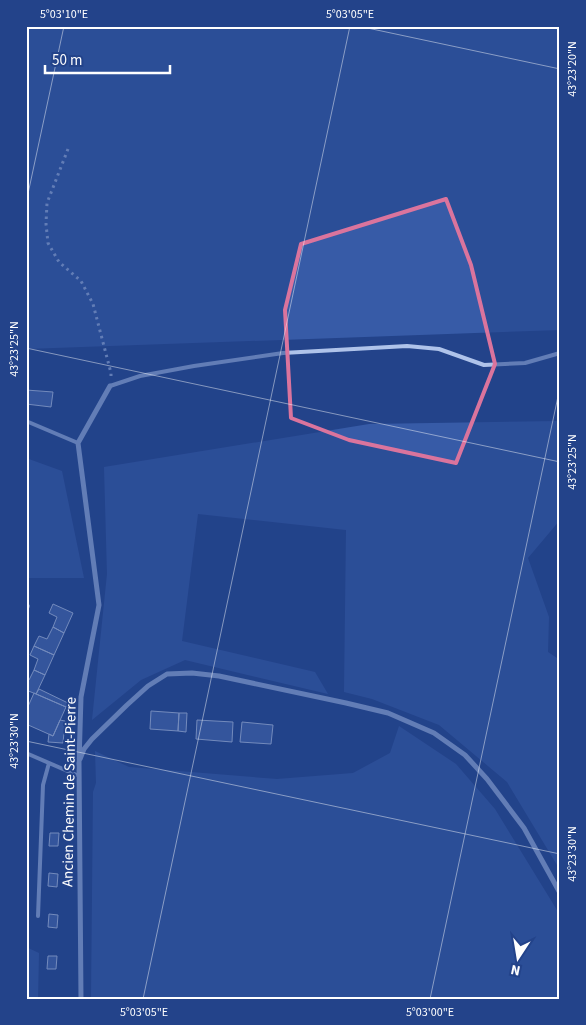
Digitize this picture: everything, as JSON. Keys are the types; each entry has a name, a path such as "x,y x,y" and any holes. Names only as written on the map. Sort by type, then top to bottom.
{"street":[{"path":"78,443 110,386"},
{"name":"Ancien Chemin de Saint-Pierre","path":"78,443 99,605 81,697 79,762 81,999"},
{"path":"79,762 84,750 92,739 148,686 167,674 192,673 219,676 388,713 434,734 464,755 487,779 524,828 560,893"}],"lane":[{"path":"110,386 140,376 283,353 408,346 439,349 484,364 525,363 560,352"},
{"path":"26,421 78,443"},
{"path":"26,753 79,776"},
{"path":"38,916 43,784 49,763"}],"path":[{"path":"68,149 47,202 46,224 48,243 60,262 81,281 93,304 111,373 110,386"}],"highlighted area":[{"path":"446,199 471,265 495,364 456,463 349,440 291,418 285,310 301,244"}],"shaded area":[{"path":"26,26 560,26 560,330 26,349"},
{"path":"560,421 560,520 528,558 549,617 548,652 560,660 560,870 507,782 439,725 372,699 344,692 346,530 198,514 182,641 315,672 328,694 185,660 141,680 92,720 107,574 104,467 369,424"},
{"path":"26,458 62,471 84,578 26,578"},
{"path":"399,726 456,764 495,809 560,915 560,999 91,999 93,792 96,783 95,751 129,767 277,779 353,773 390,753"},
{"path":"26,947 39,953 38,999 26,999"}],"building":[{"path":"26,390 53,392 51,407 26,404"},
{"path":"53,604 73,613 64,633 53,627 57,617 49,613"},
{"path":"53,627 64,633 54,655 34,646 39,636 47,639"},
{"path":"34,646 54,655 45,675 34,670 38,659 30,655"},
{"path":"34,670 45,675 36,694 26,690 26,679 29,680"},
{"path":"39,689 68,703 66,707 36,694"},
{"path":"34,693 66,707 53,736 26,724 26,711"},
{"path":"151,711 179,713 178,731 150,729"},
{"path":"179,713 187,713 186,732 178,731"},
{"path":"60,720 65,721 63,743 48,742 49,734 53,736"},
{"path":"197,720 233,722 232,742 196,739"},
{"path":"242,722 273,725 271,744 240,742"},
{"path":"50,833 59,833 58,846 49,846"},
{"path":"49,873 58,874 57,887 48,886"},
{"path":"49,914 58,915 57,928 48,927"},
{"path":"48,956 57,956 56,969 47,969"}]}
